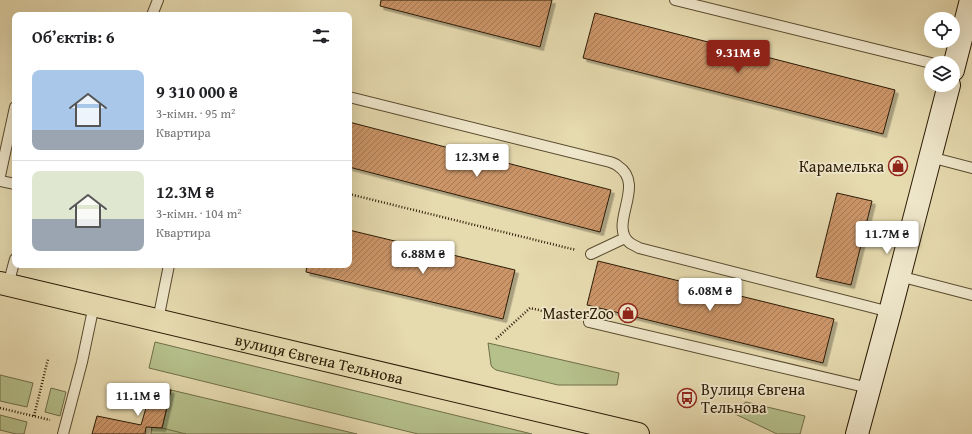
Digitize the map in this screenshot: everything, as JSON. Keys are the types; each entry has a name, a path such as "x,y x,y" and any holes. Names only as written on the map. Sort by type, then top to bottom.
{"main road":[{"name":"вулиця Євгена Тельнова","path":"4,284 638,434"}],"street":[{"path":"956,56 971,0"},
{"path":"857,434 947,92"}],"lane":[{"path":"153,12 158,0"},
{"path":"675,0 924,61"},
{"path":"352,98 610,162 619,166 626,174 629,184 622,224 623,231 625,238 639,248 890,312"},
{"path":"0,176 12,121"},
{"path":"930,157 972,168"},
{"path":"0,181 12,183"},
{"path":"591,254 625,238"},
{"path":"4,284 12,266"},
{"path":"158,320 169,268"},
{"path":"899,276 972,295"},
{"path":"64,429 82,362 94,305"},
{"path":"589,322 869,388"}],"path":[{"path":"352,195 591,254"},
{"path":"496,339 530,308 589,322"},
{"path":"34,416 48,359"},
{"path":"0,408 34,416 64,429"}],"green space":[{"path":"155,342 532,434 418,434 149,368"},
{"path":"488,343 619,373 617,385 558,385 496,370 491,365"},
{"path":"0,375 33,383 27,407 0,401"},
{"path":"51,388 66,392 60,416 45,412"},
{"path":"171,390 357,434 151,434 152,427 162,428"},
{"path":"746,402 805,416 800,434 777,434 731,412"},
{"path":"0,415 27,422 24,434 16,434 0,430"},
{"path":"152,427 162,428 186,434 151,434"}],"building":[{"path":"381,0 552,0 540,47 380,6"},
{"path":"595,13 895,90 883,134 583,58"},
{"path":"352,123 611,190 600,232 352,168"},
{"path":"837,193 872,201 851,285 816,277"},
{"path":"352,231 515,270 503,319 306,272 307,268 352,268"},
{"path":"598,261 834,319 823,363 587,305"},
{"path":"152,387 171,390 162,428 146,427 145,434 92,434 97,416 141,425"}],"place":[{"name":"Карамелька","path":"898,166"},
{"name":"MasterZoo","path":"628,313"},
{"name":"Вулиця Євгена Тельнова","path":"687,398"}]}
